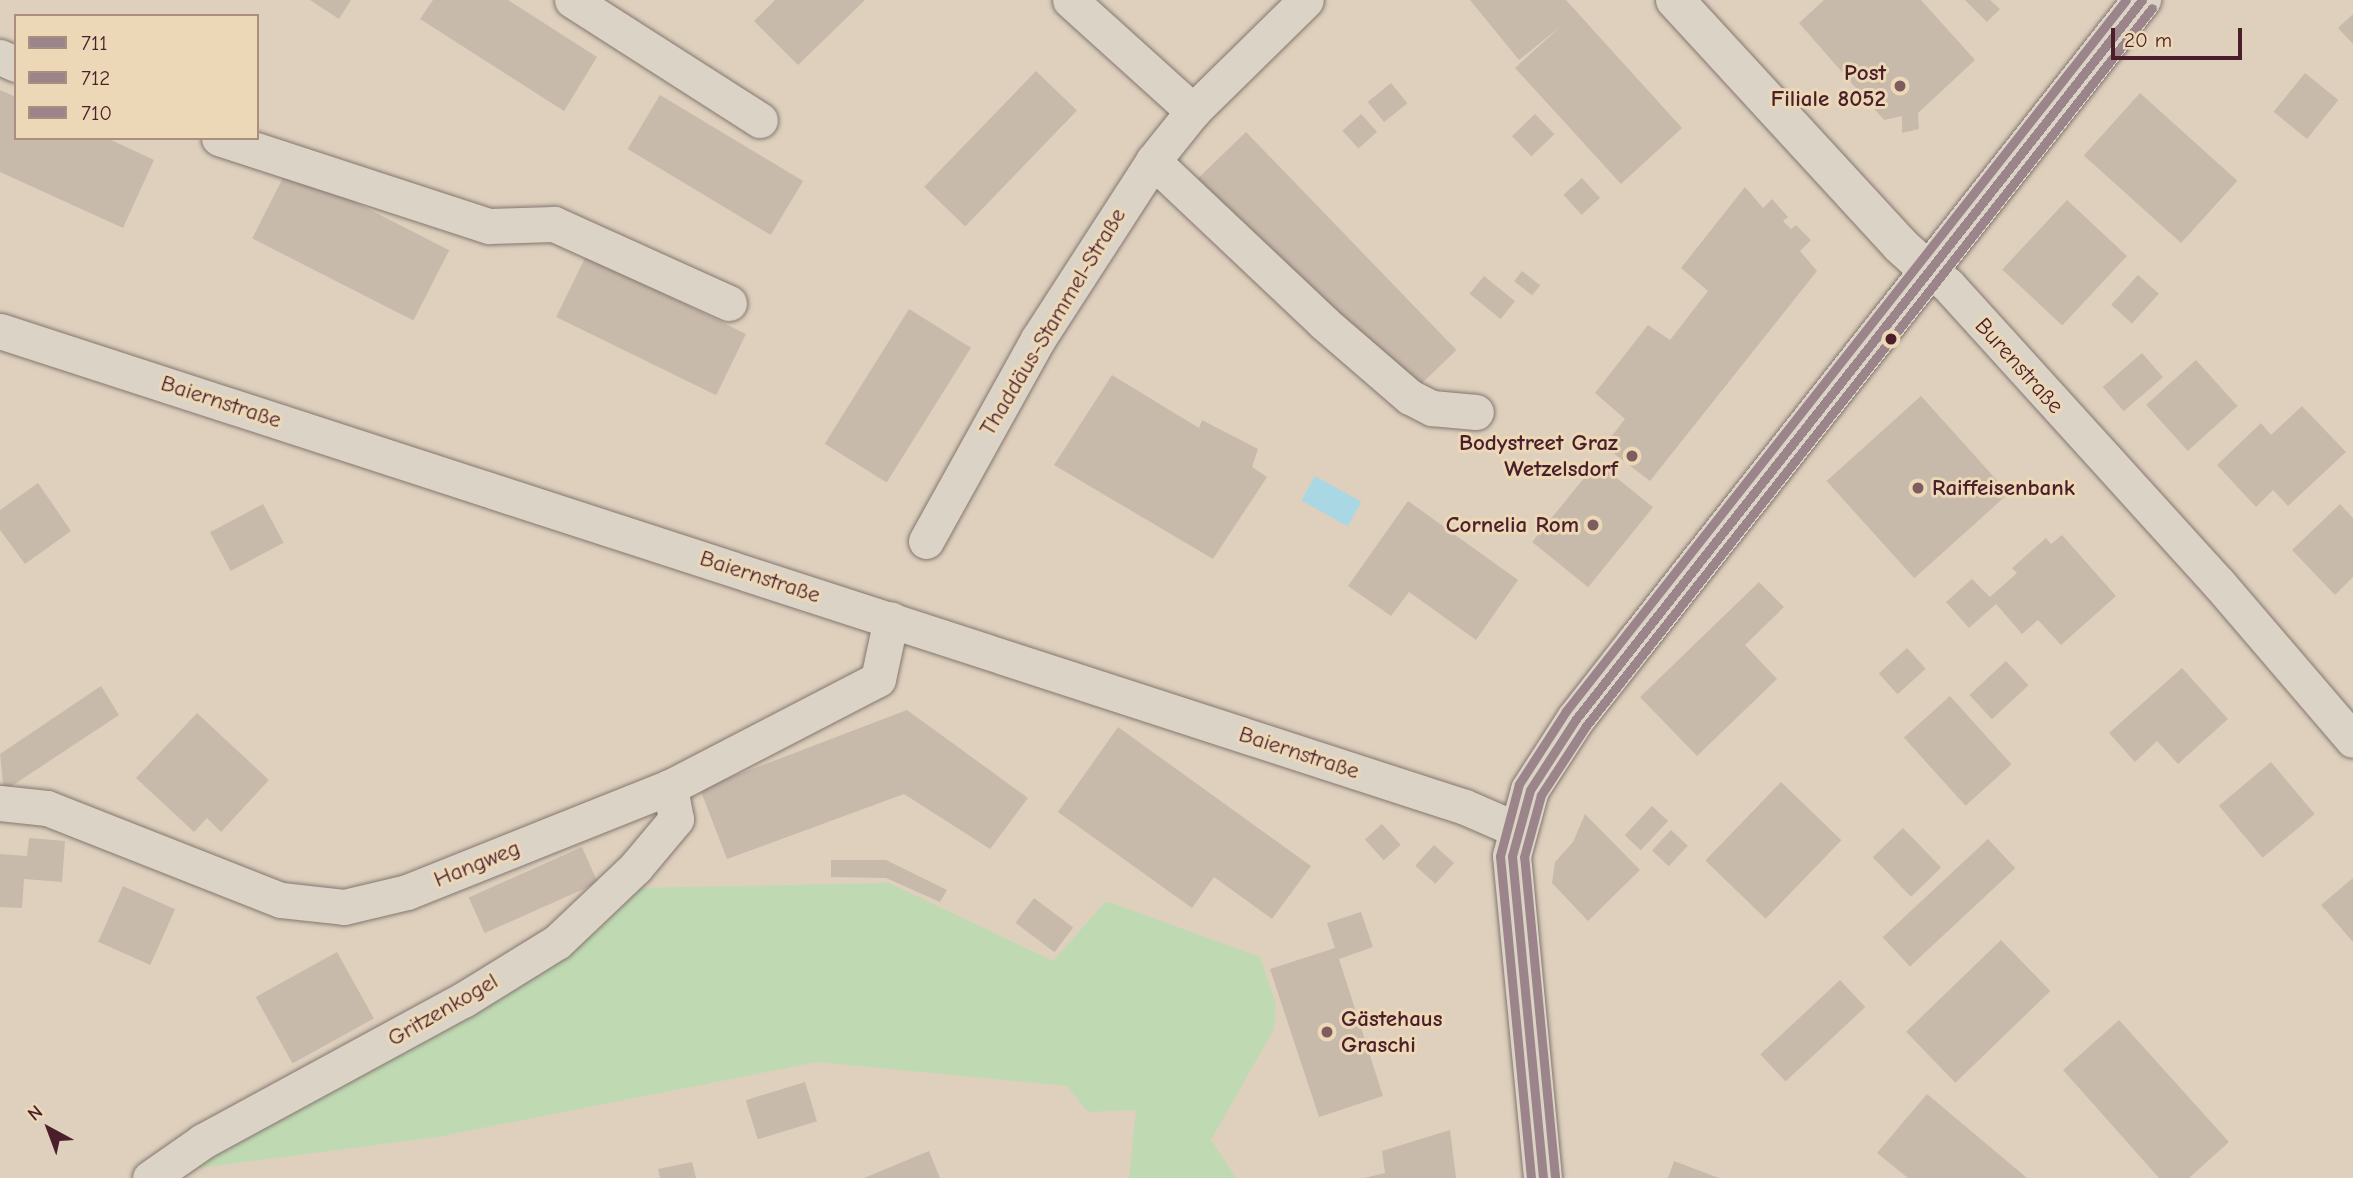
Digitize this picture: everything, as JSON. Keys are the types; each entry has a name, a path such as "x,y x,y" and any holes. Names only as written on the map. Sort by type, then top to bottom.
{"main road":[{"name":"Burenstraße","path":"1675,0 1900,245 1927,269"},
{"path":"1543,1178 1512,856 1530,790 1576,719 1927,269 2142,0"}],"street":[{"path":"572,0 760,120"},
{"path":"1070,0 1194,111"},
{"name":"Thaddäus-Stammel-Straße","path":"926,541 1038,339 1153,161 1194,111 1306,0"},
{"path":"225,140 489,226 554,224 729,303"},
{"path":"1153,161 1323,322 1410,397 1432,408 1476,412"},
{"name":"Burenstraße","path":"1927,269 1948,285 2220,585 2353,740"},
{"name":"Baiernstraße","path":"0,331 1465,807 1518,830"},
{"name":"Hangweg","path":"0,803 47,808 282,900 344,907 407,892 670,787 878,679 891,620"},
{"name":"Gritzenkogel","path":"150,1178 203,1140 463,1000 557,942 635,868 676,819 670,787"}],"green space":[{"path":"889,883 1053,961 1106,901 1260,957 1276,1005 1274,1029 1211,1140 1236,1178 1129,1178 1136,1110 1088,1112 1067,1086 817,1062 437,1137 184,1170 635,888"}],"water":[{"path":"1315,476 1361,502 1348,526 1301,500"}],"building":[{"path":"310,0 351,0 339,19"},
{"path":"433,0 508,0 597,57 564,111 420,19"},
{"path":"775,0 865,0 798,65 754,21"},
{"path":"1470,0 1566,0 1682,128 1621,184 1515,68 1561,26 1519,60"},
{"name":"Post Filiale 8052","path":"1824,0 1921,0 1975,60 1918,113 1919,129 1902,133 1902,116 1884,120 1799,23"},
{"path":"1965,0 1990,0 2000,9 1987,22"},
{"path":"2353,14 2353,44 2338,28"},
{"path":"1036,71 1077,111 965,226 924,187"},
{"path":"2305,73 2338,100 2307,139 2274,112"},
{"path":"1391,83 1407,103 1384,122 1368,102"},
{"path":"0,90 14,96 14,140 111,140 154,160 123,228 0,172"},
{"path":"2140,93 2237,181 2181,243 2084,155"},
{"path":"660,95 803,181 771,235 628,149"},
{"path":"1361,114 1377,132 1358,149 1342,131"},
{"path":"1535,114 1554,134 1531,156 1512,136"},
{"path":"1246,132 1456,350 1403,402 1192,184"},
{"path":"288,168 449,250 413,321 252,238"},
{"path":"1582,178 1600,198 1581,215 1563,195"},
{"path":"1745,187 1763,208 1772,199 1788,217 1783,221 1791,229 1796,225 1811,240 1800,251 1817,271 1650,481 1604,446 1625,419 1595,393 1648,325 1670,340 1708,291 1681,268"},
{"path":"2067,200 2127,256 2062,325 2002,269"},
{"path":"586,256 746,334 716,395 556,317"},
{"path":"1522,271 1540,285 1532,295 1514,281"},
{"path":"2138,275 2159,294 2132,323 2111,305"},
{"path":"1484,276 1515,301 1501,319 1470,294"},
{"path":"909,309 971,348 887,483 825,444"},
{"path":"2142,353 2163,377 2124,411 2103,387"},
{"path":"2196,360 2237,406 2188,451 2146,405"},
{"path":"1112,375 1199,428 1202,420 1258,449 1252,467 1267,477 1213,559 1054,465"},
{"name":"Raiffeisenbank","path":"1921,396 2009,493 1914,578 1827,481"},
{"path":"2302,406 2346,452 2288,506 2273,490 2256,507 2217,465 2261,423 2271,435"},
{"name":"Cornelia Rom","path":"1597,462 1653,507 1588,587 1532,542"},
{"path":"38,483 71,531 25,564 0,530 0,510"},
{"path":"1408,501 1518,580 1476,640 1409,592 1391,616 1348,586"},
{"path":"263,504 284,543 231,571 210,532"},
{"path":"2340,504 2353,518 2353,577 2335,595 2292,550"},
{"path":"2062,535 2116,596 2061,645 2038,620 2022,634 1996,604 1969,628 1946,602 1972,579 1990,597 2017,573 2012,568 2046,538 2051,544"},
{"path":"1759,582 1784,607 1745,645 1777,679 1697,756 1640,697"},
{"path":"1907,648 1926,669 1897,694 1879,673"},
{"path":"2006,661 2029,685 1992,719 1969,695"},
{"path":"2182,668 2228,719 2178,764 2157,741 2135,762 2109,733"},
{"path":"101,686 119,715 4,791 0,754"},
{"path":"1950,696 2012,764 1965,806 1904,737"},
{"path":"907,710 1028,798 990,849 904,794 727,859 700,789"},
{"path":"197,713 269,780 221,832 207,818 194,832 136,778"},
{"path":"1118,727 1311,866 1272,919 1214,877 1192,908 1058,812"},
{"path":"2271,762 2315,814 2263,858 2219,806"},
{"path":"1781,782 1841,840 1766,919 1705,860"},
{"path":"1652,806 1668,821 1641,850 1625,835"},
{"path":"1585,814 1640,870 1588,921 1552,883 1555,862 1573,842"},
{"path":"1382,824 1401,845 1384,860 1365,839"},
{"path":"1903,828 1941,868 1911,897 1873,857"},
{"path":"1671,830 1688,846 1669,866 1652,850"},
{"path":"29,838 65,841 62,882 24,879 22,908 0,907 0,854 27,856"},
{"path":"1988,839 2015,868 1910,966 1883,937"},
{"path":"1434,845 1454,863 1435,884 1415,866"},
{"path":"582,847 598,883 485,933 469,897"},
{"path":"831,860 886,860 947,890 940,902 886,878 831,877"},
{"path":"2353,878 2353,942 2321,905"},
{"path":"123,886 175,909 150,965 98,942"},
{"path":"1034,898 1073,927 1054,952 1015,923"},
{"name":"Gästehaus Graschi","path":"1361,912 1373,947 1339,959 1383,1096 1319,1117 1270,969 1335,948 1327,923"},
{"path":"2001,940 2050,991 1955,1083 1906,1032"},
{"path":"337,952 374,1018 293,1064 256,997"},
{"path":"1840,980 1865,1007 1786,1081 1760,1054"},
{"path":"2119,1020 2229,1142 2189,1178 2159,1178 2063,1070"},
{"path":"805,1082 817,1121 758,1139 746,1100"},
{"path":"1927,1094 2027,1178 1908,1178 1877,1153"},
{"path":"1450,1130 1456,1178 1364,1178 1385,1173 1382,1151"},
{"path":"929,1151 940,1178 864,1178"},
{"path":"1674,1161 1719,1178 1668,1178"},
{"path":"692,1162 696,1178 660,1178 658,1169"}],"transit line":[{"name":"710","path":"1531,1178 1500,856 1519,784 1566,711 2126,0"},
{"name":"711","path":"1543,1178 1512,856 1530,790 1576,719 2142,0"},
{"name":"712","path":"1555,1177 1524,857 1541,795 1586,726 2152,8"}],"place":[{"name":"Post Filiale 8052","path":"1900,86"},
{"name":"Bodystreet Graz Wetzelsdorf","path":"1632,456"},
{"name":"Raiffeisenbank","path":"1918,488"},
{"name":"Cornelia Rom","path":"1593,525"},
{"name":"Gästehaus Graschi","path":"1327,1032"}]}
